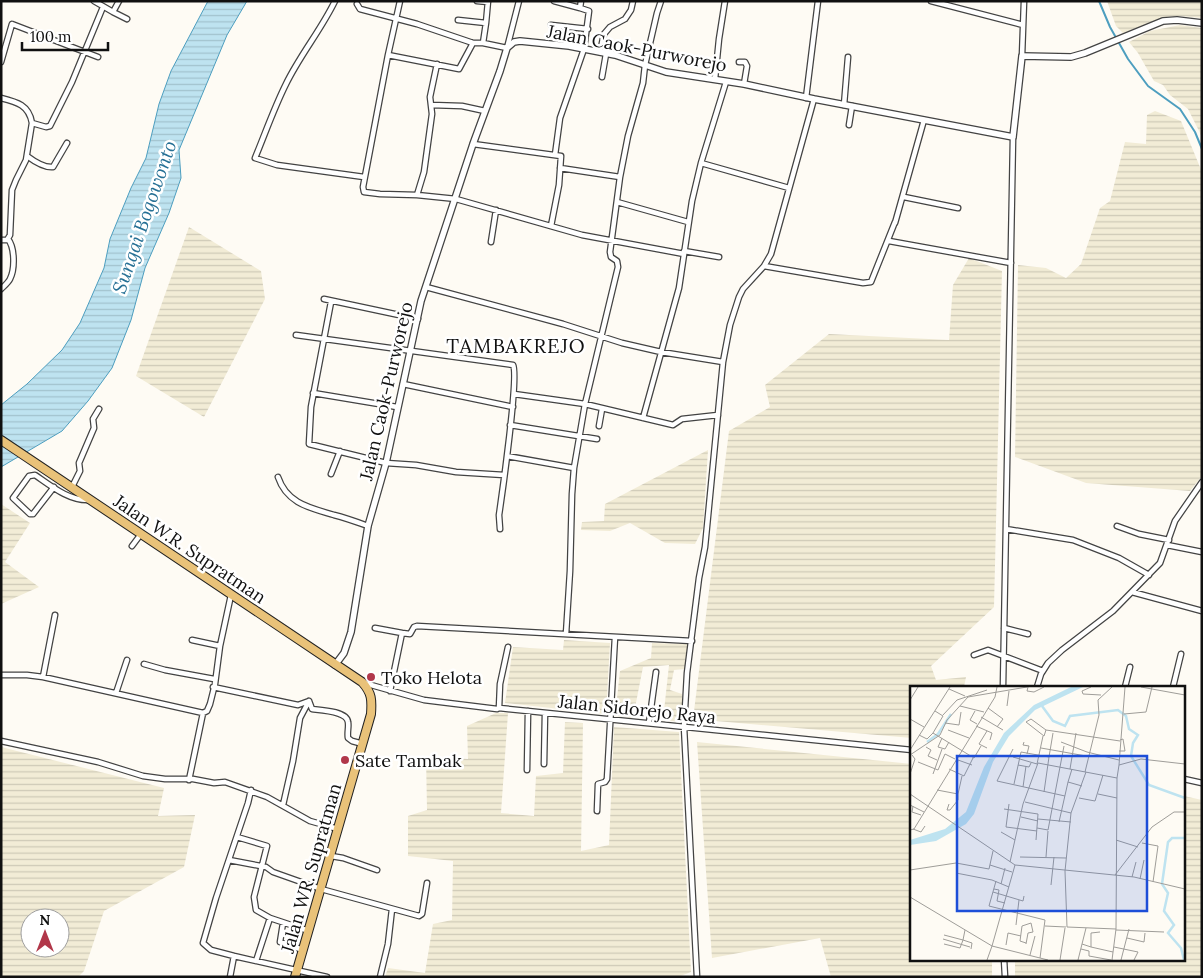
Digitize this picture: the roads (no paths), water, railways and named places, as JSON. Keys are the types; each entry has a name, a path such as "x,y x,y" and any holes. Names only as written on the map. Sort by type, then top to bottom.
{"main road":[{"name":"Jalan W.R. Supratman","path":"1,440 230,596 362,682"},
{"name":"Jalan WR. Supratman","path":"296,974 371,714 370,692 362,682"}],"street":[{"path":"94,1 127,19"},
{"path":"113,12 119,1"},
{"path":"335,1 286,84 255,158 277,165 364,178"},
{"path":"400,1 388,54 363,190 368,194 417,195 456,199 582,236 719,257"},
{"path":"477,1 488,2 483,43"},
{"path":"357,4 360,9 396,18 473,43 507,48 519,1"},
{"path":"554,1 590,11 584,49 562,110 555,155"},
{"path":"580,8 581,1"},
{"path":"602,77 604,34 610,27 625,19 631,10 633,1"},
{"path":"566,634 574,468 585,404 618,267 617,261 610,254 620,177 628,136 643,82 645,65 661,1"},
{"path":"715,79 725,1"},
{"path":"806,98 818,1"},
{"path":"931,1 1023,25"},
{"path":"1003,686 1013,137 1022,56 1024,1"},
{"path":"32,123 46,127 50,126 72,82 102,7"},
{"path":"458,20 486,23"},
{"path":"1022,56 1071,57 1170,20 1202,23"},
{"path":"1,62 12,24 98,57"},
{"path":"551,25 588,29"},
{"name":"Jalan Caok-Purworejo","path":"335,665 344,653 350,632 368,526 386,463 397,407 426,287 507,48 514,42 520,41 584,49 666,72 744,84 806,98 1013,137"},
{"path":"388,54 459,69 473,43"},
{"path":"4,50 12,52"},
{"path":"844,105 848,57"},
{"path":"739,62 744,62 747,66 744,84"},
{"path":"417,195 424,172 432,105 430,97 437,64"},
{"path":"643,418 679,288 695,184 726,82"},
{"path":"1,98 23,105 30,114 32,123 27,156 12,190 11,227 8,239 12,245 12,272 8,283 1,288"},
{"path":"697,977 684,727 686,688 698,587 705,547 723,362 738,297 764,266 776,238 814,99"},
{"path":"432,105 462,106 485,111"},
{"path":"849,125 852,106"},
{"path":"764,266 867,283 872,282 904,197 924,120"},
{"path":"27,156 47,167 54,167 67,143"},
{"path":"473,144 561,156 559,185 551,226"},
{"path":"701,163 789,188"},
{"path":"560,168 620,177"},
{"path":"904,197 958,208"},
{"path":"616,202 688,222"},
{"path":"491,242 496,210"},
{"path":"1,240 8,239"},
{"path":"889,241 1011,263"},
{"path":"426,287 661,352 723,362"},
{"path":"324,300 418,319"},
{"path":"331,302 313,393 308,444 386,463 416,465 456,472 504,475"},
{"path":"296,335 324,337 411,352 513,365 515,370 514,394 504,475 500,529"},
{"path":"403,384 512,407"},
{"path":"313,393 397,407"},
{"path":"514,394 585,404 673,425 682,419 718,415"},
{"path":"72,488 80,471 79,463 94,428 93,419 99,409"},
{"path":"599,426 602,409"},
{"path":"510,425 597,439"},
{"path":"331,474 340,451"},
{"path":"507,456 574,468"},
{"path":"54,488 33,514 30,514 13,498 29,476 32,475 75,498 91,500"},
{"path":"278,477 283,488 297,502 310,509 368,526"},
{"path":"1037,686 1048,664 1062,650 1113,611 1160,563 1175,521 1202,482"},
{"path":"1117,526 1202,552"},
{"path":"1006,529 1073,540 1119,558 1149,575"},
{"path":"132,546 141,534"},
{"path":"1132,592 1202,611"},
{"path":"189,780 204,713 210,704 215,684 214,679 230,596"},
{"path":"43,677 55,615"},
{"path":"375,628 410,634 414,626 417,626 692,641"},
{"path":"1004,628 1028,634"},
{"path":"390,691 402,633"},
{"path":"596,811 598,784 605,782 607,779 615,637"},
{"path":"192,640 220,646"},
{"path":"500,708 500,684 508,647"},
{"path":"974,655 988,650 1043,671"},
{"path":"1173,686 1181,654"},
{"path":"116,693 127,660"},
{"path":"144,664 214,679"},
{"path":"1125,686 1130,667"},
{"path":"649,723 656,672"},
{"path":"1,674 27,674 43,677 204,713"},
{"name":"Jalan Sidorejo Raya","path":"362,682 424,700 497,709 910,750"},
{"path":"213,687 298,705 309,702"},
{"path":"309,702 312,709 346,716 348,719 348,738 352,742 362,744"},
{"path":"283,805 300,718 309,702"},
{"path":"527,770 528,711"},
{"path":"544,764 545,713"},
{"path":"1,741 98,762 143,776 193,779 214,783 225,782 251,790 283,805 310,821 338,829"},
{"path":"1186,779 1202,783"},
{"path":"251,790 203,943 211,950 256,961 296,974 327,977"},
{"path":"237,837 267,846 254,901 256,910 270,918 309,931"},
{"path":"330,856 343,858 377,870"},
{"path":"229,860 266,867 273,872 321,889 421,916 426,883"},
{"path":"380,977 388,944 392,909"},
{"path":"256,961 270,918"},
{"path":"283,923 280,942 304,950"},
{"path":"230,977 234,956"},
{"path":"1004,960 1005,977"}],"water":[{"name":"Sungai Bogowonto","path":"208,1 247,1 227,35 179,150 181,178 169,213 145,268 131,320 112,368 88,401 62,431 1,467 1,405 27,384 62,350 80,323 104,268 110,239 131,188 146,158 159,104 171,71"}],"waterway":[{"path":"1099,1 1110,27 1128,59 1148,86 1180,109 1195,132 1202,149"}],"place":[{"name":"Toko Helota","path":"371,677"},
{"name":"Sate Tambak","path":"345,760"}],"district":[{"name":"TAMBAKREJO","path":"516,345"}]}
